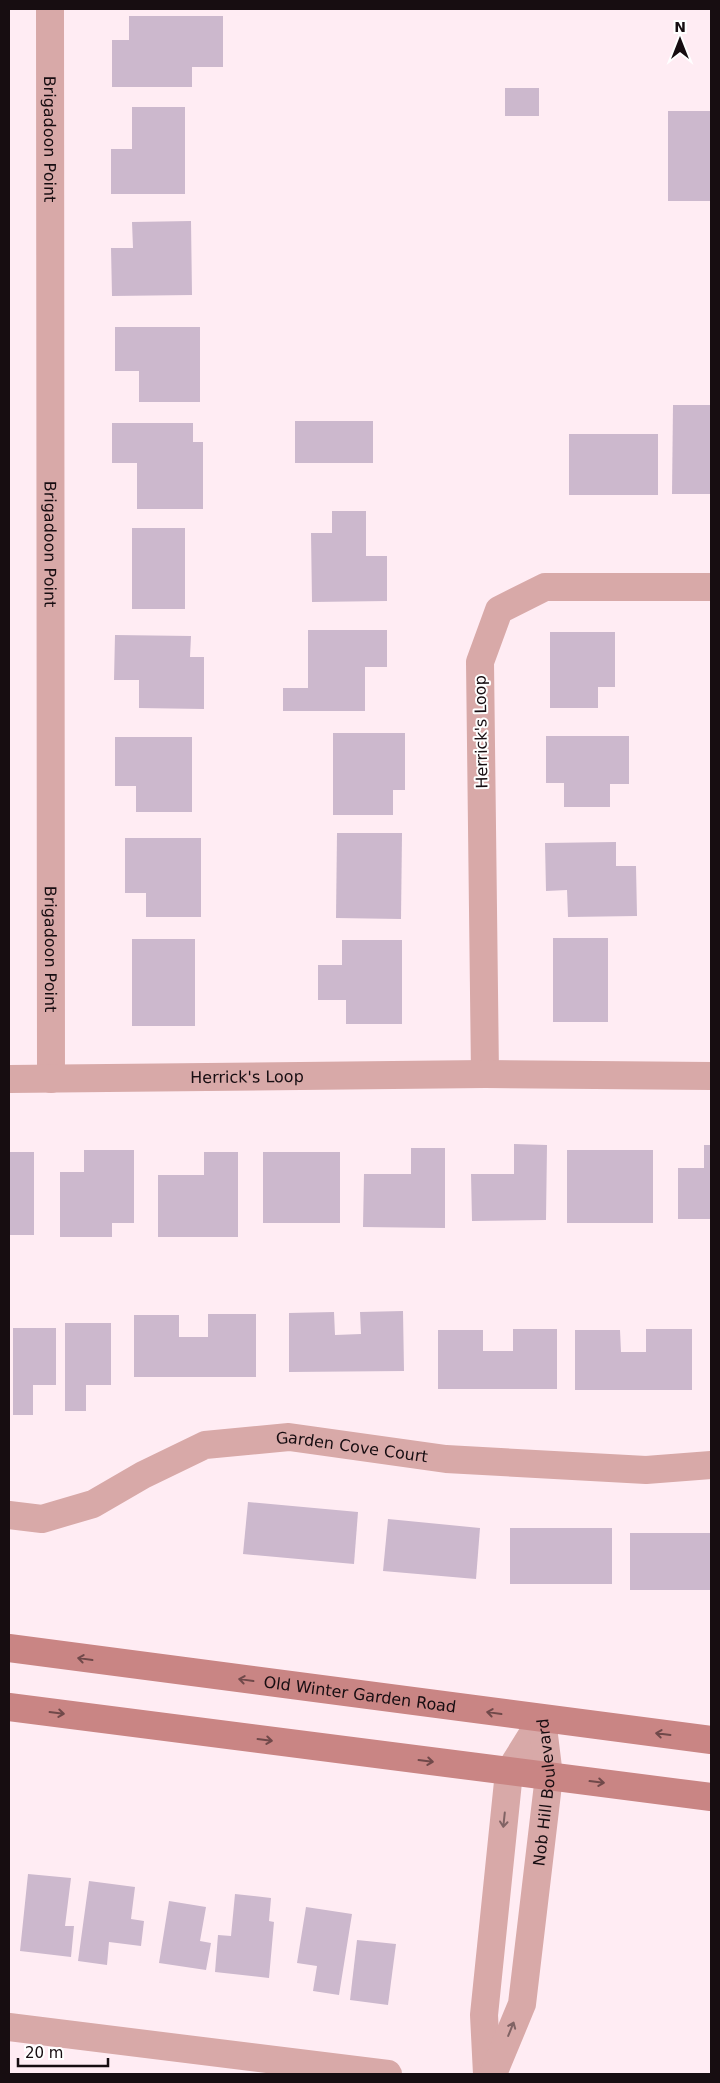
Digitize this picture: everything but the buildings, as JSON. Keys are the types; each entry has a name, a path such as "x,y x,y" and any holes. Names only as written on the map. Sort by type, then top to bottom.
{"main road":[{"name":"Old Winter Garden Road","path":"9,1648 711,1740"},
{"path":"9,1707 711,1797"}],"street":[{"name":"Brigadoon Point","path":"50,9 51,1079"},
{"name":"Herrick's Loop","path":"485,1074 480,662 499,610 545,587 711,587"},
{"name":"Herrick's Loop","path":"9,1079 485,1074 711,1076"},
{"name":"Garden Cove Court","path":"9,1515 42,1519 93,1504 143,1475 205,1445 289,1437 446,1459 646,1470 711,1465"},
{"name":"Nob Hill Boulevard","path":"487,2074 484,2016 508,1772 542,1719"},
{"name":"Nob Hill Boulevard","path":"493,2074 522,2004 549,1776 542,1719"},
{"path":"9,2027 388,2074"}]}
